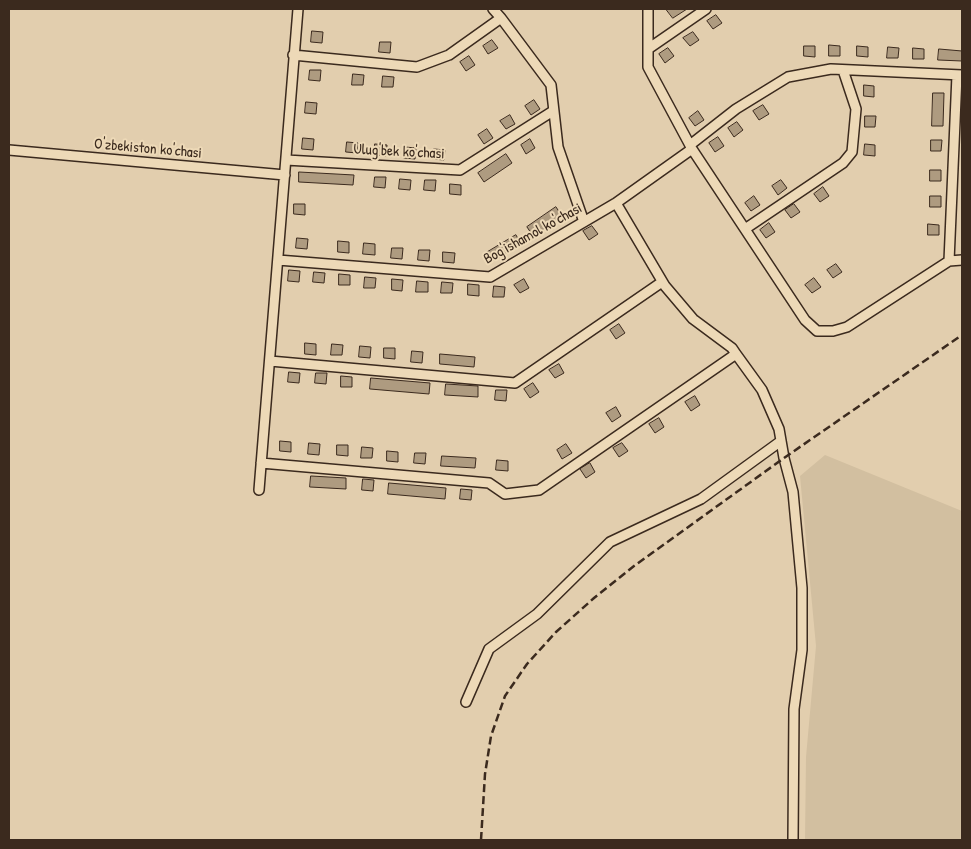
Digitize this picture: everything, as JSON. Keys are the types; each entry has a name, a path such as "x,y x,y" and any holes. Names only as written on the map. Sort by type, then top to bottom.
{"street":[{"path":"259,490 298,9"},
{"path":"493,9 551,84 558,147 584,222"},
{"path":"648,9 648,67 691,147 805,320 818,331 833,331 847,327 949,262 962,260"},
{"path":"648,49 706,9"},
{"path":"293,56 417,67 449,55 501,18"},
{"name":"Bog'ishamol ko'chasi","path":"278,260 490,277 616,203 691,147 736,108 788,77 831,69 959,75"},
{"path":"745,229 842,163 852,152 856,109 843,70"},
{"path":"949,262 959,75"},
{"name":"Ulug'bek ko'chasi","path":"286,160 460,170 553,111"},
{"name":"O'zbekiston ko'chasi","path":"9,150 285,175"},
{"path":"616,203 662,282 693,318 732,348 762,390 779,429 793,492 802,588 802,650 794,709 793,840"},
{"path":"270,361 515,383 662,282"},
{"path":"261,463 489,483 504,494 539,490 736,354"},
{"path":"466,702 489,649 537,614 610,542 700,499 781,441"}],"shaded area":[{"path":"825,455 962,511 962,840 805,840 806,757 816,646 800,476"}],"building":[{"path":"666,9 687,9 673,18"},
{"path":"716,15 722,23 713,29 707,21"},
{"path":"312,31 323,32 322,43 311,42"},
{"path":"693,32 699,40 690,46 683,38"},
{"path":"492,40 498,48 488,54 483,46"},
{"path":"380,42 391,42 390,53 379,52"},
{"path":"829,45 840,46 840,56 829,56"},
{"path":"804,46 815,46 815,57 804,56"},
{"path":"857,46 868,47 868,57 857,56"},
{"path":"888,47 899,48 898,58 887,58"},
{"path":"668,48 674,56 665,63 659,54"},
{"path":"913,48 924,49 924,59 913,59"},
{"path":"939,49 962,51 962,61 938,60"},
{"path":"469,56 475,65 466,71 460,62"},
{"path":"310,70 321,70 320,81 309,80"},
{"path":"353,74 364,75 363,85 352,85"},
{"path":"383,76 394,77 393,87 382,87"},
{"path":"864,85 874,86 874,97 864,96"},
{"path":"933,93 944,93 943,126 932,126"},
{"path":"534,100 540,109 531,115 525,106"},
{"path":"306,102 317,103 316,114 305,113"},
{"path":"763,105 769,114 759,120 753,111"},
{"path":"698,111 704,120 695,126 689,118"},
{"path":"510,115 515,124 506,129 500,121"},
{"path":"865,116 876,116 875,127 865,127"},
{"path":"737,122 743,130 734,137 728,128"},
{"path":"487,129 493,138 484,144 478,135"},
{"path":"718,137 724,146 715,152 709,143"},
{"path":"303,138 314,139 313,150 302,149"},
{"path":"530,139 535,148 526,154 521,145"},
{"path":"931,140 942,140 941,151 931,151"},
{"path":"347,142 358,143 357,153 346,152"},
{"path":"375,144 387,145 386,156 375,155"},
{"path":"865,144 875,145 875,156 864,155"},
{"path":"405,147 416,148 415,159 404,158"},
{"path":"434,149 445,150 444,160 433,159"},
{"path":"506,154 512,163 484,182 478,173"},
{"path":"930,170 941,170 941,181 930,181"},
{"path":"299,172 354,175 353,185 299,182"},
{"path":"375,177 386,177 385,188 374,187"},
{"path":"400,179 411,180 410,190 399,189"},
{"path":"425,180 436,180 435,191 424,190"},
{"path":"781,180 787,188 778,195 772,186"},
{"path":"450,184 461,185 461,195 450,194"},
{"path":"823,187 829,196 820,202 814,194"},
{"path":"754,196 760,205 751,211 745,203"},
{"path":"930,196 941,196 941,207 930,207"},
{"path":"294,204 305,204 305,215 294,214"},
{"path":"794,204 800,212 791,218 785,210"},
{"path":"556,207 562,216 533,236 527,227"},
{"path":"769,223 775,232 766,238 760,230"},
{"path":"928,224 939,225 939,235 928,235"},
{"path":"592,226 598,234 589,240 583,231"},
{"path":"516,235 521,244 491,262 486,253"},
{"path":"297,238 308,239 307,249 296,248"},
{"path":"338,241 349,242 349,253 338,252"},
{"path":"364,243 375,244 375,255 363,254"},
{"path":"392,248 403,248 402,259 391,258"},
{"path":"419,250 430,250 429,261 418,260"},
{"path":"443,252 455,253 454,263 443,262"},
{"path":"836,264 842,272 833,278 827,270"},
{"path":"289,270 300,271 299,282 288,281"},
{"path":"314,272 325,273 324,283 313,282"},
{"path":"339,274 350,275 350,285 339,285"},
{"path":"365,277 376,278 375,288 364,288"},
{"path":"814,278 821,287 812,293 805,285"},
{"path":"392,279 403,280 402,291 392,290"},
{"path":"524,279 529,288 520,293 514,285"},
{"path":"417,281 428,282 428,292 416,292"},
{"path":"442,282 453,283 452,293 441,293"},
{"path":"468,284 479,285 479,296 468,295"},
{"path":"494,286 505,287 504,297 493,297"},
{"path":"619,324 625,333 616,339 610,330"},
{"path":"305,343 316,344 316,355 305,354"},
{"path":"332,344 343,345 342,355 331,355"},
{"path":"360,346 371,347 370,358 359,357"},
{"path":"384,348 395,348 395,359 384,358"},
{"path":"412,351 423,352 422,363 411,362"},
{"path":"440,354 475,357 474,367 440,364"},
{"path":"559,364 564,373 555,378 549,370"},
{"path":"289,372 300,373 299,383 288,382"},
{"path":"316,373 327,373 326,384 315,383"},
{"path":"341,376 352,377 352,387 341,387"},
{"path":"371,378 430,383 429,394 370,389"},
{"path":"533,383 539,392 530,398 524,389"},
{"path":"446,384 478,386 478,397 445,395"},
{"path":"496,390 507,390 506,401 495,400"},
{"path":"695,396 700,405 691,411 685,402"},
{"path":"616,407 621,416 612,422 606,413"},
{"path":"659,418 664,427 655,433 649,424"},
{"path":"280,441 291,442 291,452 280,451"},
{"path":"309,443 320,444 319,455 308,454"},
{"path":"622,443 628,451 619,457 613,448"},
{"path":"566,444 572,453 562,459 557,450"},
{"path":"337,445 348,445 348,456 337,455"},
{"path":"362,447 373,448 372,458 361,458"},
{"path":"387,451 398,452 398,462 387,461"},
{"path":"415,453 426,453 425,464 414,463"},
{"path":"442,456 476,458 475,468 441,466"},
{"path":"497,460 508,461 508,471 496,470"},
{"path":"590,463 595,472 586,478 580,469"},
{"path":"311,476 346,478 346,489 310,487"},
{"path":"363,479 374,480 373,491 362,490"},
{"path":"389,483 446,488 445,499 388,494"},
{"path":"461,489 472,490 471,500 460,499"}],"railway":[{"path":"481,840 485,774 491,736 505,696 527,664 556,632 634,566 784,458 962,335"}]}
